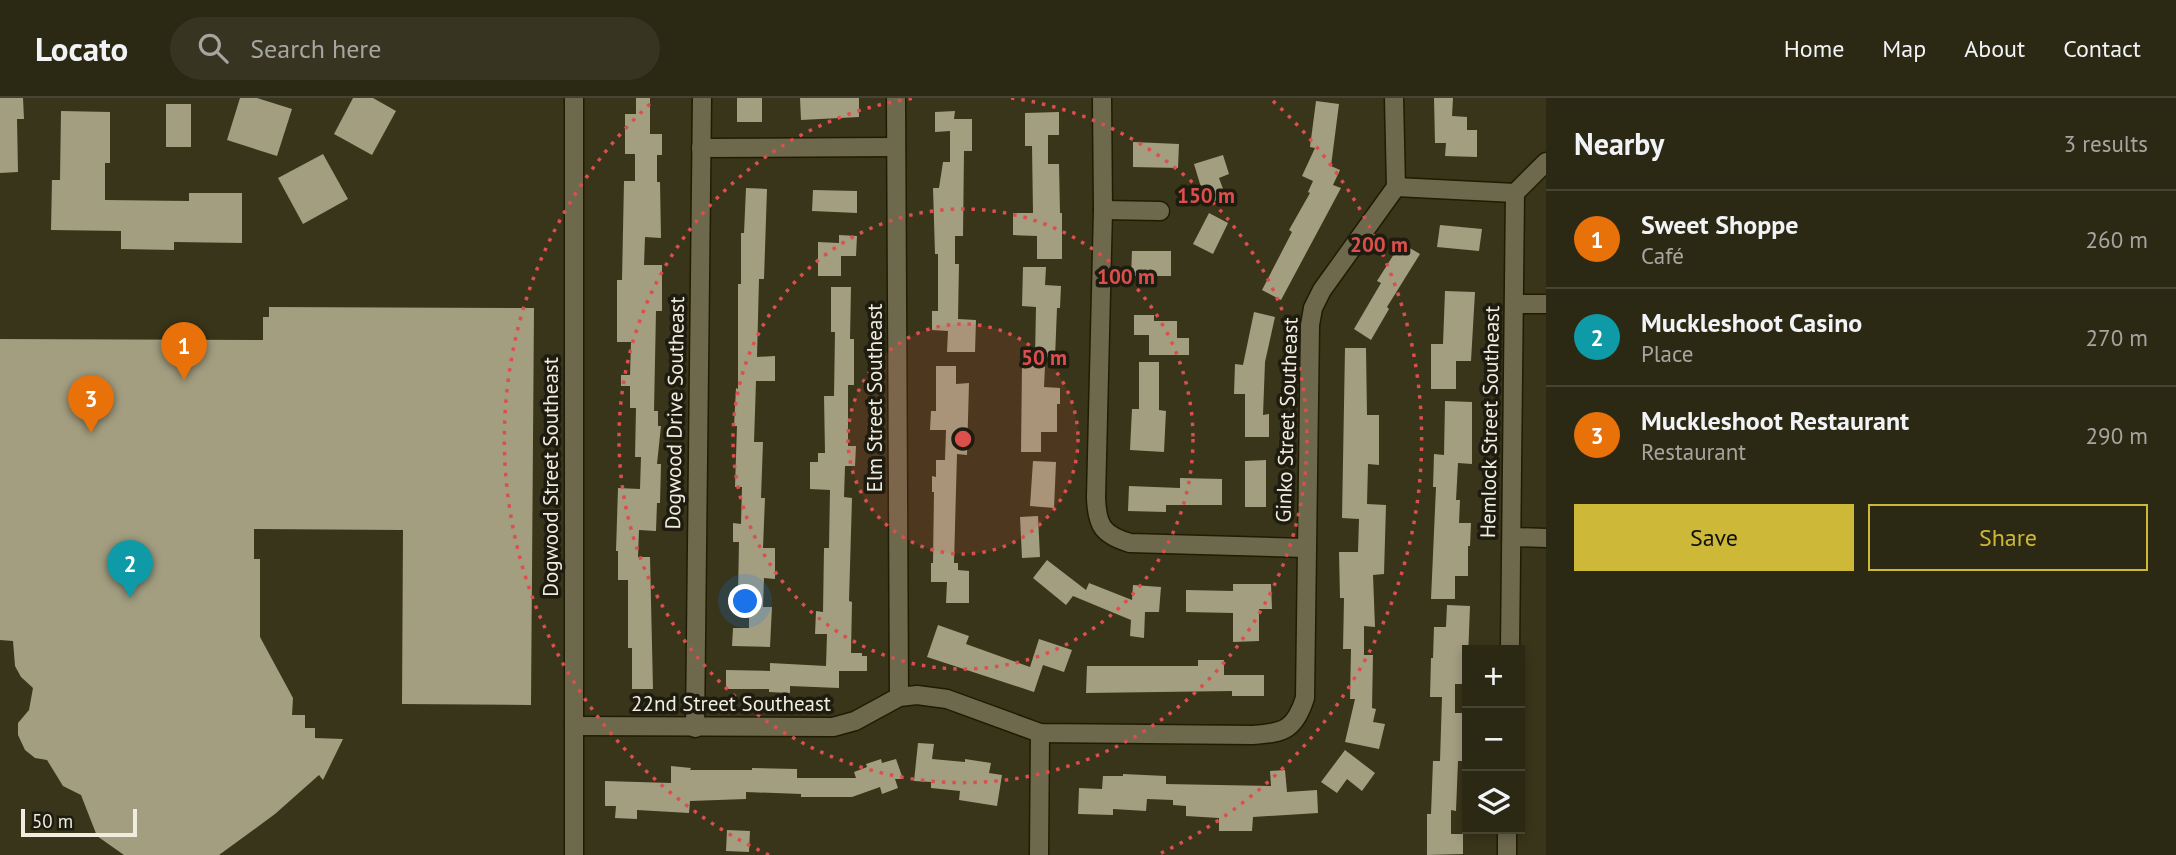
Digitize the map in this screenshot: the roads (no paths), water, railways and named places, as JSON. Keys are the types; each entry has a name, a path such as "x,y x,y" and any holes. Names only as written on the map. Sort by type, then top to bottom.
{"street":[{"name":"Dogwood Street Southeast","path":"574,98 574,855"},
{"name":"Dogwood Drive Southeast","path":"695,728 702,98"},
{"name":"Elm Street Southeast","path":"896,98 899,697"},
{"path":"1102,98 1103,210 1096,498 1102,528 1115,538 1130,543 1306,548"},
{"path":"1394,98 1396,187 1515,193 1546,162"},
{"path":"701,148 896,147"},
{"name":"Ginko Street Southeast","path":"1293,724 1305,698 1310,325 1313,308 1322,290 1396,187"},
{"name":"Hemlock Street Southeast","path":"1510,645 1515,193"},
{"path":"1103,210 1160,211"},
{"path":"1514,304 1546,304"},
{"path":"1512,537 1546,538"},
{"name":"22nd Street Southeast","path":"574,726 833,727 855,721 899,697 917,695 936,696 1040,733 1253,735 1282,731 1293,724"},
{"path":"1039,855 1040,733"},
{"path":"1507,834 1507,855"}],"place":[{"name":"Sweet Shoppe","path":"184,380"},
{"name":"Muckleshoot Restaurant","path":"91,433"},
{"name":"Muckleshoot Casino","path":"130,598"}]}
